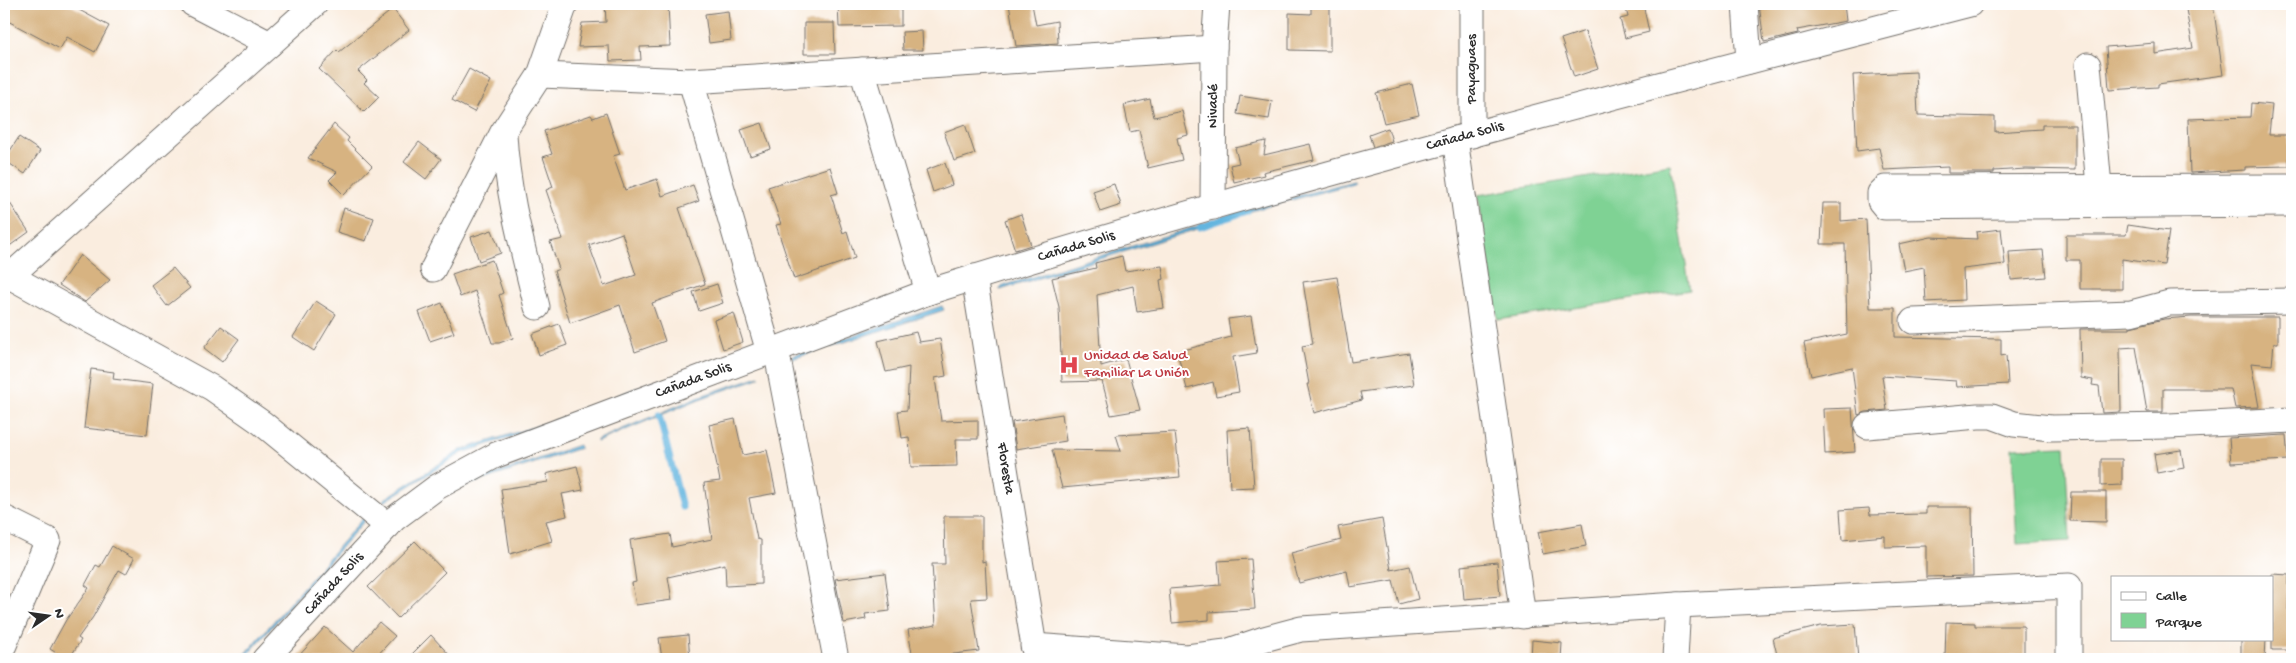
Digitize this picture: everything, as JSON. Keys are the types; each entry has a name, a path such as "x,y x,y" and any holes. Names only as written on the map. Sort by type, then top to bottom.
{"street":[{"path":"193,4 270,44"},
{"path":"316,4 7,275 212,388 262,423 388,526"},
{"path":"433,269 504,132 540,75 565,4"},
{"name":"Nivaclé","path":"1213,207 1214,48 1217,4"},
{"name":"Payaguaes","path":"1472,4 1463,137 1523,616"},
{"path":"1745,4 1749,61"},
{"name":"Cañada Solis","path":"265,659 388,526 437,487 496,455 928,292 974,277 1213,207 1463,137 1970,4"},
{"path":"540,75 691,81 1214,48"},
{"path":"2088,65 2099,186"},
{"path":"862,70 928,292"},
{"path":"691,81 772,351 836,659"},
{"path":"504,132 506,173 512,209 538,307"},
{"path":"2292,189 2288,187 2099,186 1885,188 1880,194 1880,202 1885,207 2288,204 2292,201"},
{"name":"Floresta","path":"974,277 1035,652"},
{"path":"1913,321 2131,313 2169,303 2292,301"},
{"path":"1867,426 1978,416 1992,416 2014,424 2051,428 2169,426 2292,420"},
{"path":"4,518 48,540 4,645"},
{"path":"1035,652 1187,657 1226,652 1264,639 1302,630 1678,605 2070,586 2069,659"},
{"path":"1675,659 1678,605"}],"green space":[{"path":"1670,164 1690,290 1498,320 1478,195"},
{"path":"2065,446 2070,541 2017,544 2012,448"}],"water":[{"path":"1354,181 1355,183 1240,214 1240,211"},
{"path":"1207,223 1207,226 1000,290 1000,287"},
{"path":"942,306 944,310 792,359 791,356"},
{"path":"759,376 759,378 699,399 597,442 597,440 698,397"},
{"path":"656,380 657,383 566,419 462,453 384,502 383,500 461,450 565,417"},
{"path":"579,445 580,448 463,487 463,485"},
{"path":"363,518 365,520 244,659 241,659"}],"building":[{"path":"4,4 68,4 109,26 95,52 67,37 60,49 4,19"},
{"path":"605,4 632,4 632,6 668,4 670,46 640,47 641,60 610,61 609,46 578,47 582,23 606,22"},
{"path":"838,4 901,4 901,26 839,27"},
{"path":"1009,4 1032,4 1036,25 1057,21 1058,43 1016,46"},
{"path":"1311,4 1330,4 1330,51 1289,50 1289,13 1311,14"},
{"path":"1625,4 1643,4 1649,32 1625,38 1620,19 1628,17"},
{"path":"1759,4 1844,4 1846,21 1797,30 1798,34 1764,42"},
{"path":"2185,4 2213,4 2223,75 2158,84 2158,87 2109,90 2106,47 2155,43 2155,54 2193,48"},
{"path":"393,9 409,30 358,71 367,80 364,83 379,97 364,112 319,69 337,50 339,52"},
{"path":"728,11 731,40 709,43 705,14"},
{"path":"804,23 834,23 835,54 804,54"},
{"path":"922,31 923,50 903,50 902,32"},
{"path":"1585,31 1598,69 1574,77 1561,39"},
{"path":"469,69 491,81 474,112 452,100"},
{"path":"1916,72 1918,115 1995,117 1995,132 2042,129 2042,125 2075,125 2075,170 2026,169 1994,171 1994,173 1948,173 1948,167 1884,170 1879,148 1857,151 1853,75"},
{"path":"1412,84 1419,115 1384,123 1376,93"},
{"path":"1240,96 1272,101 1269,119 1237,114"},
{"path":"1150,99 1154,117 1182,111 1188,135 1177,138 1182,160 1148,168 1139,130 1130,132 1124,105"},
{"path":"2251,103 2272,105 2269,135 2289,135 2289,166 2245,167 2245,170 2190,173 2188,119 2250,117"},
{"path":"606,113 620,154 613,156 625,190 657,179 662,196 693,185 699,201 679,208 705,284 652,303 665,341 635,352 620,305 570,323 554,271 559,269 550,242 563,239 546,190 553,187 543,157 552,154 544,131 591,115 593,118","holes":["622,233 636,275 604,286 589,245"]},
{"path":"762,123 771,149 750,156 741,130"},
{"path":"334,124 349,138 347,141 372,166 344,195 329,180 337,172 308,158"},
{"path":"965,124 975,154 954,161 944,132"},
{"path":"1388,128 1392,141 1373,147 1369,135"},
{"path":"19,137 40,151 25,174 4,160"},
{"path":"1266,141 1264,155 1310,144 1314,160 1263,172 1264,175 1234,182 1230,165 1239,163 1235,148"},
{"path":"419,142 441,159 426,179 404,162"},
{"path":"945,163 952,185 933,192 926,170"},
{"path":"830,167 838,193 831,195 843,233 847,231 855,258 794,279 776,225 781,224 768,187"},
{"path":"1114,184 1121,205 1100,212 1093,191"},
{"path":"4,194 29,232 4,250"},
{"path":"1823,203 1841,203 1841,221 1866,219 1870,308 1895,308 1895,337 2001,339 2001,356 2006,355 2008,384 1957,387 1956,381 1882,376 1887,410 1866,412 1858,415 1852,367 1811,376 1804,343 1847,334 1845,244 1821,244"},
{"path":"344,208 374,218 366,241 337,232"},
{"path":"1021,214 1031,245 1015,250 1005,220"},
{"path":"2128,225 2169,231 2164,265 2122,259 2122,289 2080,289 2080,260 2066,260 2066,235 2126,235"},
{"path":"2001,229 2005,264 1963,269 1964,300 1926,302 1924,267 1904,271 1899,244 1931,237 1977,239 1976,232"},
{"path":"492,230 501,253 479,261 471,237"},
{"path":"2043,250 2046,277 2011,280 2009,252"},
{"path":"80,255 110,280 85,302 59,285"},
{"path":"1122,256 1125,271 1162,266 1164,279 1160,280 1164,308 1137,312 1133,286 1097,295 1101,366 1126,359 1140,410 1111,415 1102,381 1062,382 1059,307 1052,278 1096,268 1095,263"},
{"path":"492,260 503,293 499,295 513,338 499,343 492,343 475,291 460,297 452,274"},
{"path":"173,268 190,288 167,306 151,285"},
{"path":"1337,277 1351,362 1409,353 1414,385 1360,392 1362,400 1314,413 1307,384 1309,384 1302,346 1313,344 1303,282"},
{"path":"717,284 723,303 699,311 693,292"},
{"path":"316,301 336,314 314,351 293,337"},
{"path":"442,303 454,333 430,341 419,312"},
{"path":"734,313 743,342 723,349 714,320"},
{"path":"1251,316 1257,353 1233,357 1239,392 1216,396 1213,382 1187,389 1177,352 1231,337 1228,319"},
{"path":"2191,317 2278,317 2278,343 2274,343 2272,365 2251,363 2259,407 2235,408 2231,389 2163,389 2163,412 2147,412 2136,347 2120,348 2121,412 2102,413 2099,386 2092,385 2093,380 2081,378 2080,329 2130,329 2130,327 2164,319"},
{"path":"559,324 567,345 539,355 532,334"},
{"path":"221,326 239,339 222,362 204,348"},
{"path":"916,332 919,342 940,339 946,376 935,378 941,421 978,420 978,439 956,439 957,466 911,467 909,437 902,438 898,411 907,410 909,367 886,372 878,341"},
{"path":"91,369 114,372 113,379 153,384 147,435 84,428"},
{"path":"1852,408 1855,452 1825,454 1823,409"},
{"path":"1062,414 1066,441 1016,449 1012,422"},
{"path":"735,419 743,455 767,450 776,493 749,498 757,539 761,540 761,584 726,586 725,564 668,577 672,600 636,605 632,583 636,582 630,540 670,534 672,547 712,539 704,483 720,481 709,425"},
{"path":"1250,428 1254,487 1230,488 1227,430"},
{"path":"1175,432 1180,477 1062,488 1052,450 1121,451 1116,435"},
{"path":"2286,435 2288,460 2231,463 2229,438"},
{"path":"2181,450 2184,468 2157,473 2154,454"},
{"path":"2101,459 2122,459 2122,485 2101,486"},
{"path":"577,466 583,490 562,494 567,516 546,521 552,541 510,554 501,489 548,482 546,474"},
{"path":"2071,492 2106,492 2106,522 2070,521"},
{"path":"1926,507 1972,507 1973,576 1926,577 1926,546 1885,547 1885,536 1842,540 1840,510 1869,508 1870,515 1926,514"},
{"path":"944,516 982,516 982,562 985,561 987,598 971,599 979,651 913,659 908,630 936,625 932,564 945,564"},
{"path":"1382,519 1391,570 1410,566 1418,599 1399,604 1393,580 1350,587 1347,571 1299,583 1291,553 1341,540 1338,527"},
{"path":"1582,524 1586,546 1543,554 1538,532"},
{"path":"415,541 445,572 398,618 368,587"},
{"path":"112,546 134,559 126,574 119,570 93,617 78,638 81,640 69,659 66,659 50,649 66,620 89,588 85,585 96,565 100,567"},
{"path":"1251,559 1255,609 1209,612 1209,620 1172,623 1169,589 1220,585 1218,561"},
{"path":"1497,562 1500,596 1464,599 1461,566"},
{"path":"885,573 890,611 865,614 866,619 844,623 835,579"},
{"path":"2272,574 2289,575 2288,610 2292,611 2292,650 2272,650 2272,640 2274,640 2274,576"},
{"path":"379,622 395,636 374,659 296,659 325,627 353,652"},
{"path":"1946,622 1975,623 1975,626 2024,626 2024,656 2011,655 2011,659 1945,659"},
{"path":"1855,624 1858,659 1778,659 1773,638 1821,626"},
{"path":"431,635 453,659 407,659"},
{"path":"688,635 690,659 662,659 659,638"},
{"path":"1532,640 1562,643 1561,659 1531,659"},
{"path":"2241,640 2266,640 2265,659 2241,659"}],"waterway":[{"path":"1200,227 1247,211"},
{"path":"659,415 682,507"}],"place":[{"name":"Unidad de Salud Familiar La Unión","path":"1069,365"}]}
